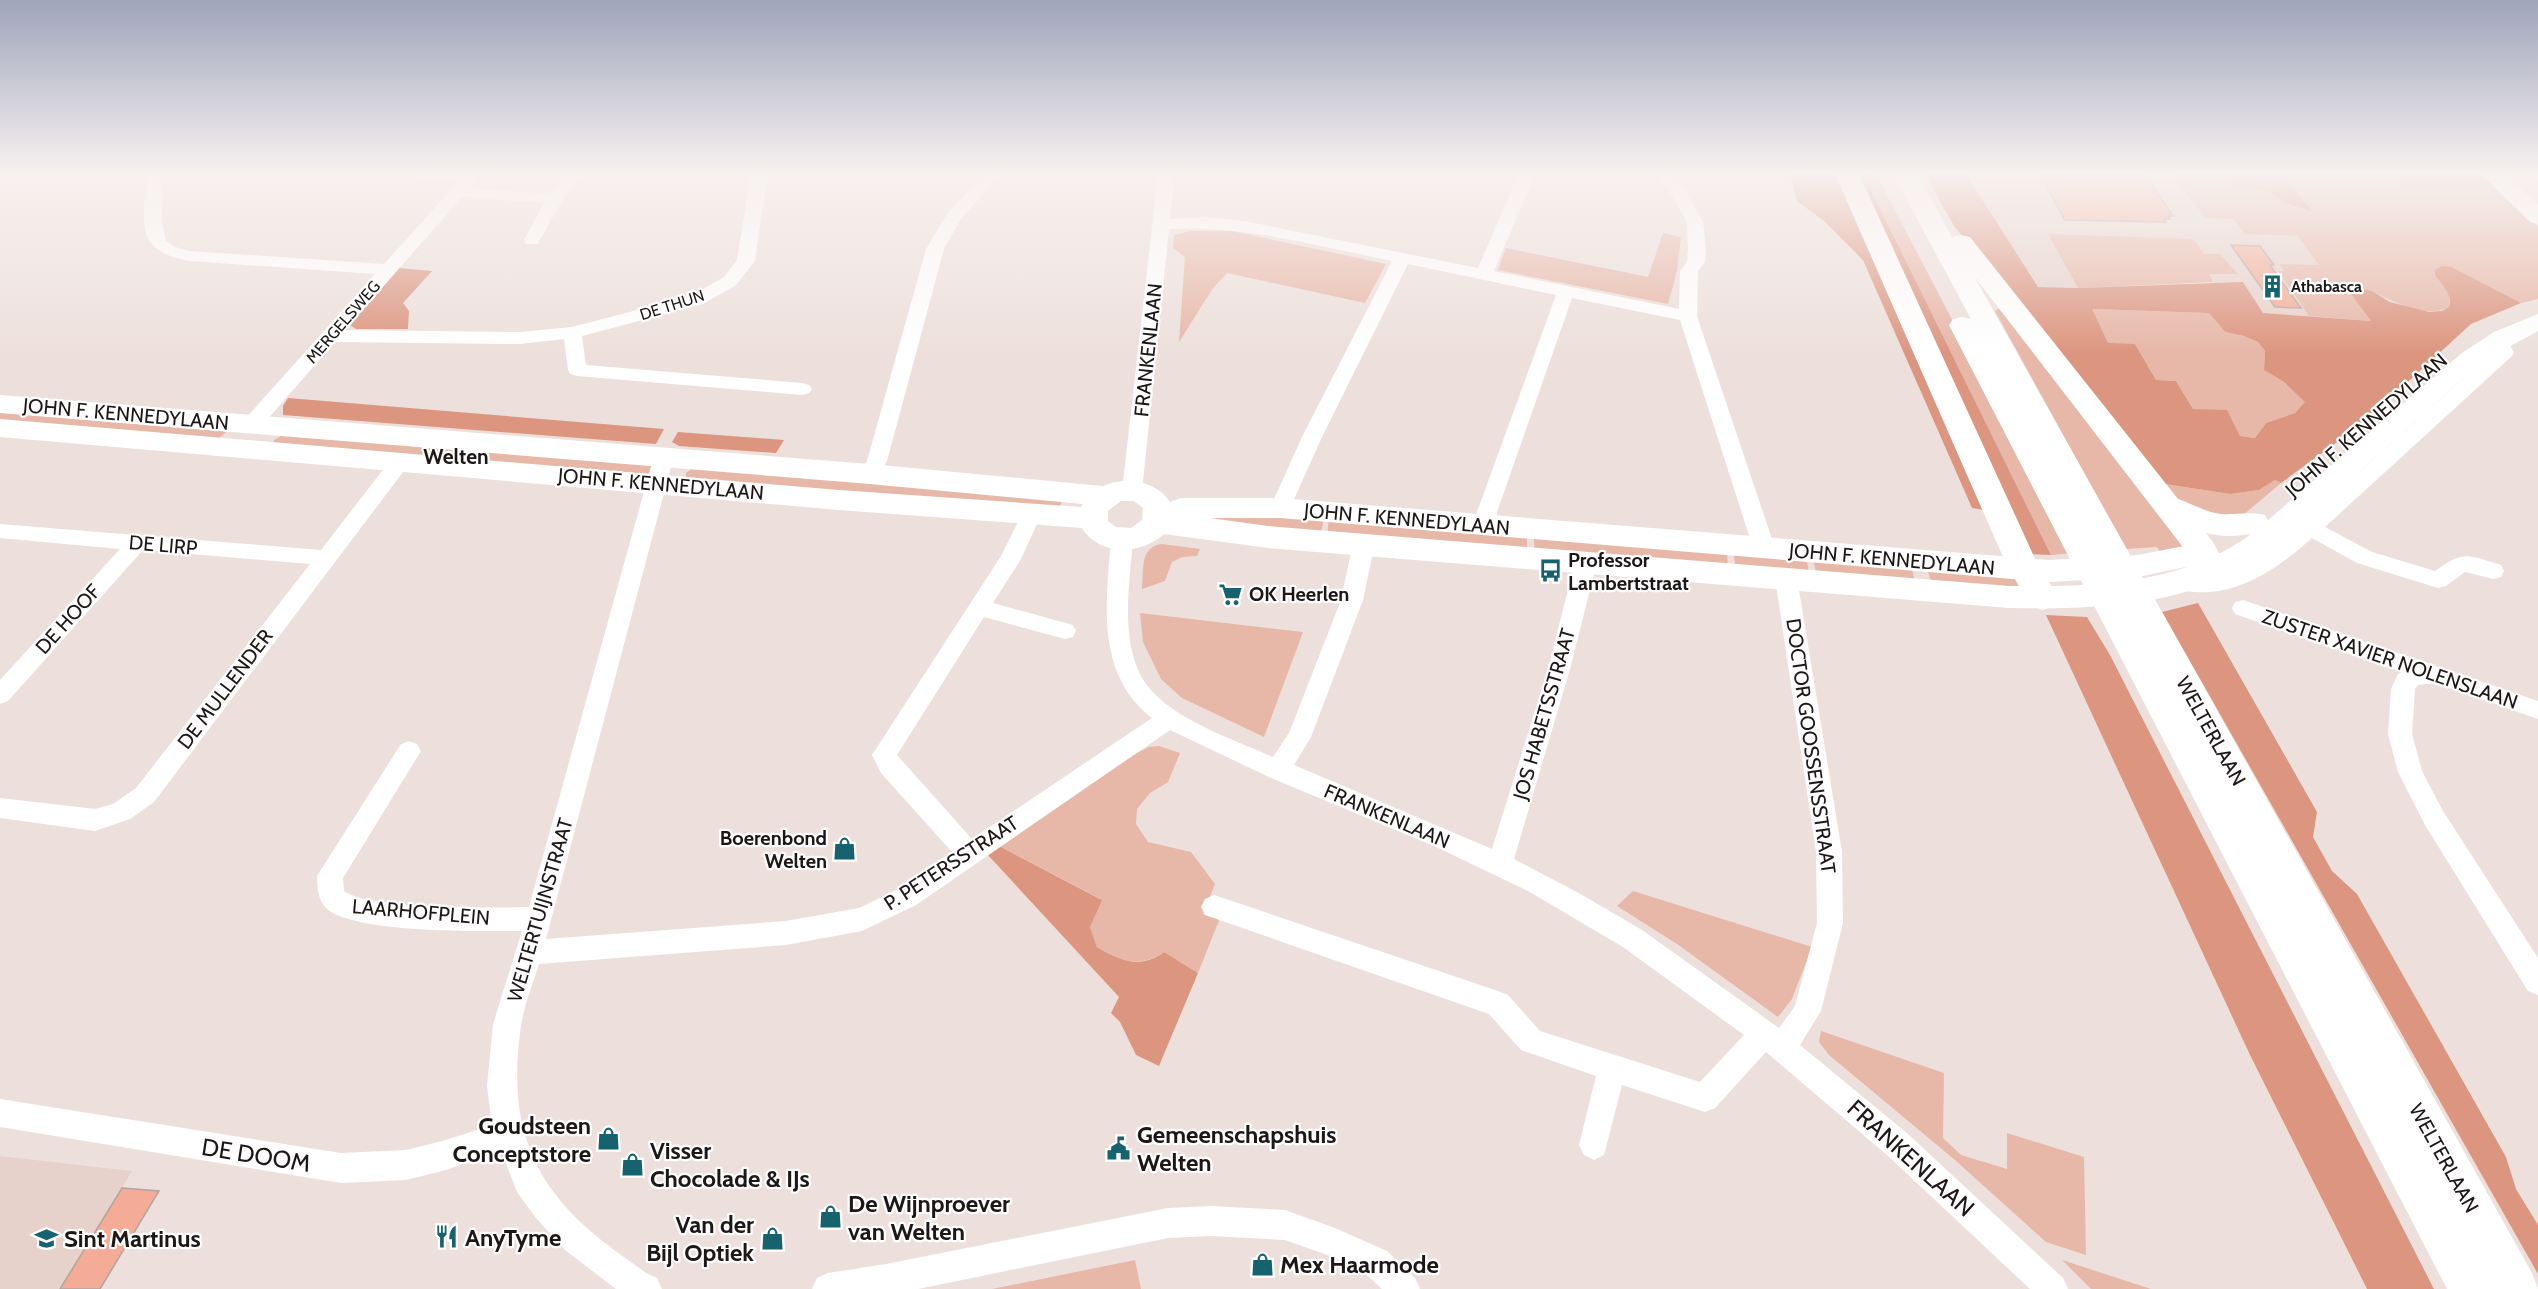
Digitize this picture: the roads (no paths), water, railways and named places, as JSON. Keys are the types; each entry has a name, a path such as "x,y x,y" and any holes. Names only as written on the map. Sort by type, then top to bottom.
{"main road":[{"path":"1876,234 2044,584"},
{"name":"WELTERLAAN","path":"1916,234 2472,1289"},
{"name":"WELTERLAAN","path":"1938,234 2516,1289"},
{"path":"1956,234 1977,264 2167,505 2189,567"},
{"path":"2167,505 2194,519 2215,526 2254,523"}],"street":[{"path":"156,234 157,242 165,250 196,256 388,270"},
{"name":"MERGELSWEG","path":"252,424 420,234"},
{"path":"532,240 535,234"},
{"name":"DE THUN","path":"332,336 520,338 572,333 682,305 710,294 730,280 746,261 750,234"},
{"path":"870,474 877,461 935,249 944,234"},
{"name":"FRANKENLAAN","path":"1110,502 1159,234"},
{"path":"1277,234 1688,316"},
{"path":"1485,274 1502,234"},
{"path":"1696,234 1696,262 1689,272 1688,316 1764,548"},
{"path":"1280,508 1312,437 1402,259"},
{"path":"1486,526 1487,512 1566,291"},
{"name":"JOHN F. KENNEDYLAAN","path":"2189,567 2254,523 2477,329 2509,313 2538,303"},
{"name":"JOHN F. KENNEDYLAAN","path":"1158,515 1189,509 1280,508 1764,548 2119,592 2189,567 2245,554 2434,390 2495,341 2538,322"},
{"path":"572,333 577,370 802,389"},
{"name":"JOHN F. KENNEDYLAAN","path":"2189,567 2194,586 2236,579 2266,562 2310,528 2455,394 2505,352 2495,341"},
{"name":"JOHN F. KENNEDYLAAN","path":"0,404 252,424 1031,515 1110,502"},
{"name":"JOHN F. KENNEDYLAAN","path":"230,449 252,424"},
{"name":"JOHN F. KENNEDYLAAN","path":"0,428 399,463 659,471 870,474 1110,502"},
{"name":"DE MULLENDER","path":"0,808 95,820 121,812 145,795 399,463"},
{"name":"WELTERTUIJNSTRAAT","path":"646,1289 638,1286 576,1239 546,1207 528,1181 508,1133 501,1086 506,1035 659,471"},
{"path":"1148,495 1158,515 1148,532 1122,539 1102,533 1094,524 1110,502 1148,495"},
{"path":"969,853 890,766 884,755 1010,559 1031,515"},
{"name":"JOHN F. KENNEDYLAAN","path":"1158,515 1185,525 1268,537 1786,578 2044,584"},
{"path":"2310,528 2365,558 2438,580 2462,563 2493,571"},
{"name":"DE LIRP","path":"0,531 325,558"},
{"name":"FRANKENLAAN","path":"1122,539 1118,639 1121,657 1141,695 1169,719 1203,737 1386,814 1499,866 1597,916 1672,964 1773,1040 1881,1128 2052,1289"},
{"name":"DE HOOF","path":"0,695 137,543"},
{"path":"1278,770 1299,737 1352,600 1364,543"},
{"name":"JOS HABETSSTRAAT","path":"1499,866 1556,680 1586,562"},
{"name":"DOCTOR GOOSSENSSTRAAT","path":"1773,1040 1807,1011 1830,923 1829,852 1786,578"},
{"path":"979,607 1065,631"},
{"name":"ZUSTER XAVIER NOLENSLAAN","path":"2242,608 2538,710"},
{"path":"2433,675 2416,676 2406,680 2403,689 2400,734 2410,772 2434,818 2538,982"},
{"name":"P. PETERSSTRAAT","path":"528,953 786,933 841,925 862,919 907,897 1169,719"},
{"name":"LAARHOFPLEIN","path":"409,751 330,876 329,889 335,901 350,909 408,915 473,920 539,919"},
{"path":"1214,907 1498,1004 1531,1041 1705,1098 1773,1040"},
{"path":"1594,1145 1612,1068"},
{"name":"DE DOOM","path":"0,1113 341,1168 372,1170 402,1167 441,1158 508,1133"},
{"path":"828,1289 887,1284 1168,1223 1211,1221 1285,1226 1335,1243 1376,1262 1404,1289"}],"place":[{"name":"Athabasca","path":"2273,286"},
{"name":"Professor Lambertstraat","path":"1550,571"},
{"name":"OK Heerlen","path":"1231,594"},
{"name":"Boerenbond Welten","path":"845,849"},
{"name":"Goudsteen Conceptstore","path":"609,1139"},
{"name":"Gemeenschapshuis Welten","path":"1119,1148"},
{"name":"Visser Chocolade & IJs","path":"632,1164"},
{"name":"De Wijnproever van Welten","path":"830,1217"},
{"name":"AnyTyme","path":"447,1237"},
{"name":"Sint Martinus","path":"46,1238"},
{"name":"Van der Bijl Optiek","path":"772,1238"},
{"name":"Mex Haarmode","path":"1262,1264"}],"district":[{"name":"Welten","path":"456,456"}]}
